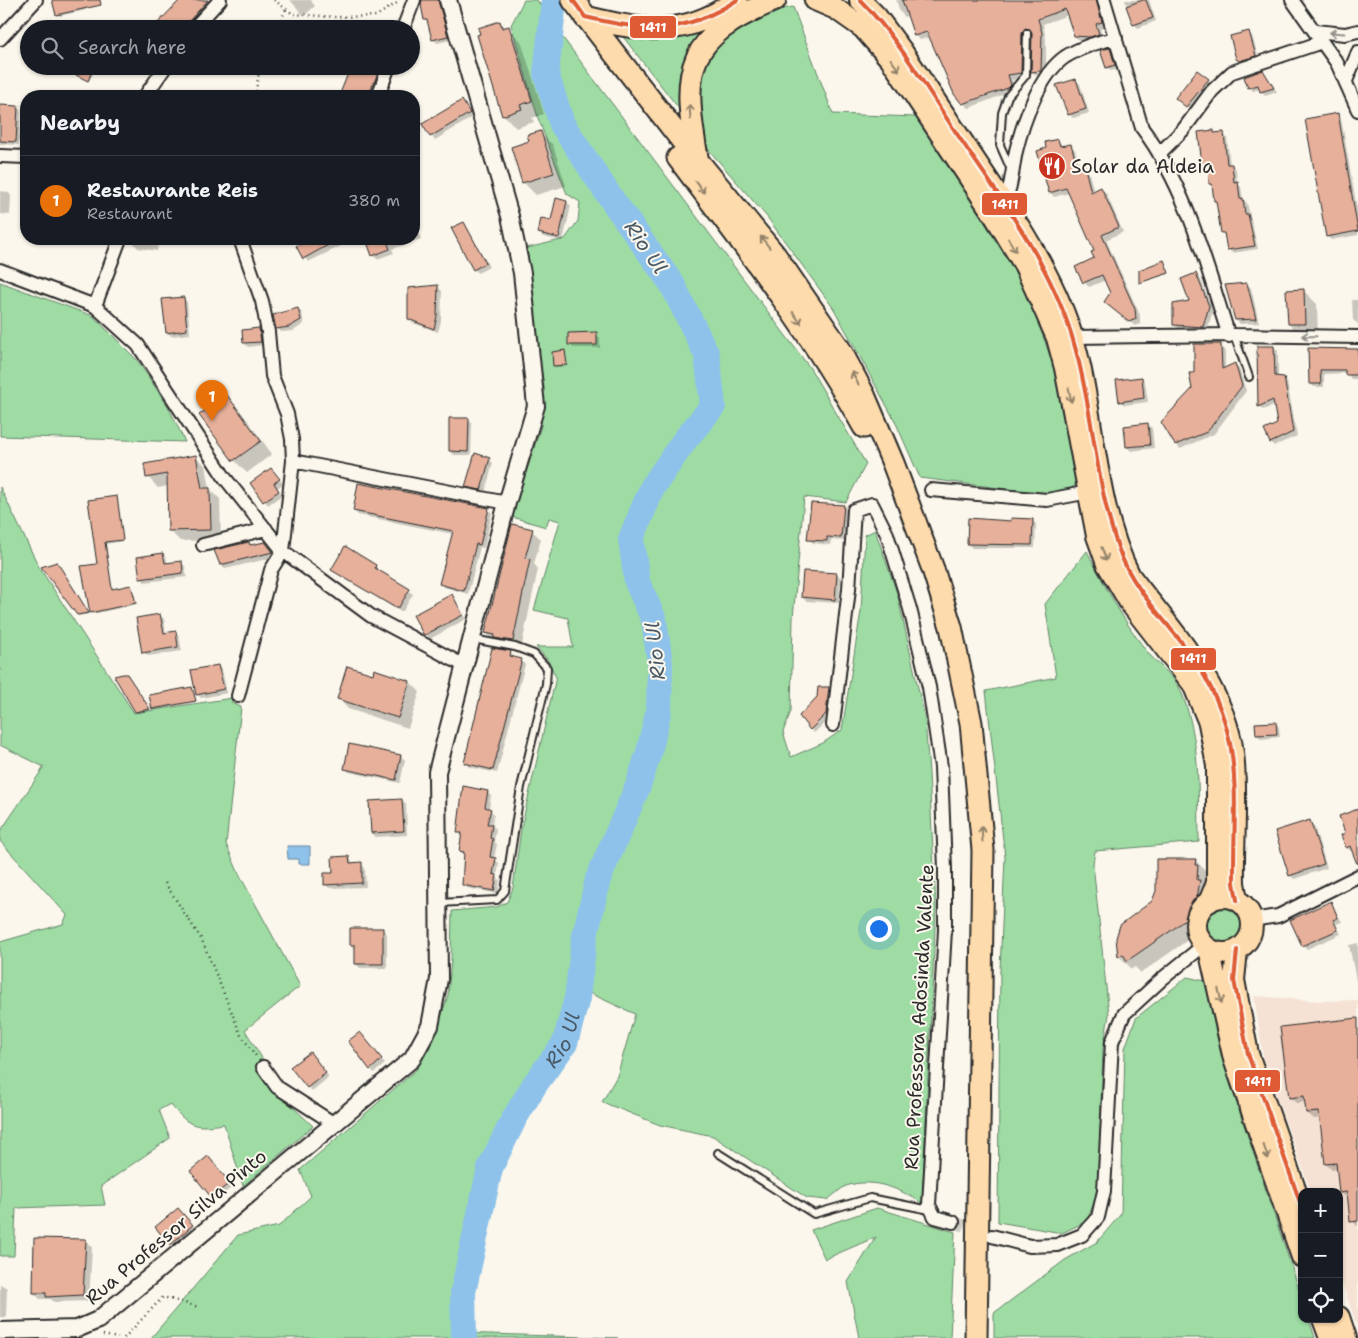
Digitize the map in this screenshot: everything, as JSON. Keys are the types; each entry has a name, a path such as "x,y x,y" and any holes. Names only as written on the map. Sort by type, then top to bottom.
{"highway":[{"path":"559,0 578,13 775,255 841,351 864,395 893,463 933,569 951,627 970,723 983,850 976,1338"},
{"path":"578,13 643,29 678,28 703,19 737,0"},
{"path":"697,160 689,115 689,87 695,60 704,44 731,21 775,0"},
{"path":"578,13 762,268 847,395 885,469 912,536 938,617 953,690 969,851 966,1338"}],"main road":[{"path":"815,0 836,9 863,28 892,60 1000,211 1036,253 1054,289 1080,365 1108,511 1123,561 1130,576 1200,669 1224,718 1234,762 1234,883 1237,900"},
{"path":"860,0 876,16 902,50 1000,211 1057,338 1065,368 1097,536 1108,564 1130,603 1193,684 1209,723 1217,766 1217,883 1208,902 1198,914 1196,922 1197,931 1207,947 1234,1060 1298,1245"},
{"path":"1208,902 1224,897 1237,900 1247,908 1252,920 1249,937 1237,950 1234,980 1248,1054 1298,1198"},
{"path":"1207,947 1220,953 1237,950"},
{"path":"1324,1323 1330,1338"},
{"path":"1341,1323 1346,1338"}],"street":[{"path":"0,39 36,0"},
{"path":"201,20 220,0"},
{"name":"Rua Professor Silva Pinto","path":"0,1331 77,1329 98,1320 310,1141 412,1059 430,1026 439,979 437,772 507,503 536,406 522,273 496,163 448,0"},
{"path":"1104,0 1142,128 1178,189 1232,335"},
{"path":"1292,0 1338,63 1358,110"},
{"path":"405,20 408,1"},
{"path":"1159,154 1183,130 1212,91 1232,72 1319,36 1358,31"},
{"path":"1000,211 1029,109 1049,72 1066,57 1116,38"},
{"path":"1346,81 1358,52"},
{"path":"149,90 160,75"},
{"path":"380,90 386,75"},
{"path":"0,156 20,157"},
{"path":"96,306 118,245"},
{"path":"238,696 271,570 283,551 293,461 292,439 287,414 272,376 268,332 262,301 242,245"},
{"path":"0,270 96,306 138,345 225,478 283,551 371,616 465,666"},
{"path":"1072,337 1232,335 1358,337"},
{"path":"293,461 507,503"},
{"path":"931,490 1047,500 1089,492"},
{"name":"Rua Professora Adosinda Valente","path":"833,725 849,589 854,510 872,504 887,534 910,609 929,687 941,767 945,930 929,1205 932,1210"},
{"path":"203,545 266,529"},
{"path":"1252,920 1278,916 1358,876"},
{"path":"992,1236 1030,1246 1058,1245 1082,1235 1098,1218 1104,1192 1112,1042 1124,1014 1162,979 1207,947"},
{"path":"263,1067 277,1087 333,1123"},
{"path":"932,1210 935,1217 953,1222"}],"lane":[{"path":"1012,174 1000,146 1002,113 1008,96 1026,75 1028,33"},
{"path":"1232,335 1249,377"},
{"path":"438,903 497,900 505,891 521,787 546,684 547,668 534,654 515,647 472,639"},
{"path":"718,1153 814,1214 870,1198 932,1210"}],"path":[{"path":"274,0 293,14 336,17 376,16 408,1"},
{"path":"281,20 286,9"},
{"path":"256,90 258,75"},
{"path":"165,883 202,940 241,1034 263,1067"},
{"path":"124,1338 163,1297 199,1307"}],"shaded area":[{"path":"1254,996 1320,1001 1358,1000 1358,1329 1343,1286 1343,1188 1310,1188 1264,1063"}],"green space":[{"path":"524,0 537,0 547,14 542,52 544,75 558,121 578,156 679,306 697,344 705,370 707,401 701,415 673,446 650,482 627,538 635,592 651,625 656,702 646,748 585,902 573,998 561,1041 514,1107 489,1157 471,1228 455,1333 618,1338 151,1338 238,1235 279,1226 311,1196 300,1170 416,1070 434,1040 448,995 452,911 497,907 507,902 513,888 521,829 556,677 547,659 536,647 573,647 568,618 534,610 560,521 549,518 546,527 512,517 541,426 544,387 533,313 527,248 565,239 578,221 580,202 567,194 538,118 511,25"},
{"path":"793,7 833,114 916,117 953,170 1027,292 1053,364 1077,484 1064,493 1031,492 920,478 895,421 834,309 767,217 708,149 700,129 696,101 709,51 734,26 764,12"},
{"path":"705,29 681,87 680,110 620,33 664,39 684,37"},
{"path":"557,30 810,368 866,464 846,502 804,497 793,618 791,711 783,732 791,757 823,743 842,730 861,611 865,535 875,530 897,593 925,719 929,773 936,908 922,1203 895,1189 866,1183 846,1186 827,1200 807,1198 713,1136 660,1125 602,1102 617,1076 635,1014 585,991 591,945 606,881 634,814 665,716 667,658 663,622 644,580 642,531 663,486 720,410 713,353 689,304 603,176 562,109 552,71"},
{"path":"0,282 93,316 137,360 168,406 185,442 0,436"},
{"path":"0,487 39,567 134,713 232,698 232,703 241,707 226,844 239,874 300,986 245,1030 265,1063 258,1069 265,1081 313,1126 243,1186 224,1124 199,1126 188,1122 170,1104 159,1110 170,1138 101,1186 105,1205 16,1208 14,1256 0,1256 0,942 63,924 67,915 0,841 0,832 44,767 0,745"},
{"path":"1087,551 1107,589 1137,638 1149,654 1173,678 1180,689 1192,726 1195,745 1199,842 1095,851 1093,864 1109,1015 1103,1049 1098,1192 1087,1221 1062,1233 998,1222 1000,970 1005,857 986,691 1056,677 1045,604"},
{"path":"1224,908 1236,913 1241,925 1236,937 1224,942 1212,937 1207,925 1212,913"},
{"path":"1187,977 1205,981 1222,1059 1298,1286 1298,1323 1310,1323 1315,1338 994,1338 994,1313 1065,1260 1097,1242 1121,1214 1125,1048 1136,1018"},
{"path":"877,1208 955,1232 950,1338 859,1338 848,1282 876,1237 825,1259 811,1230"}],"water":[{"path":"287,846 310,846 310,864 299,864 299,859 288,859"}],"building":[{"path":"52,0 100,0 101,5 56,15"},
{"path":"180,0 208,0 190,20 161,20"},
{"path":"422,0 438,0 448,36 432,40 427,20 424,20"},
{"path":"902,0 1096,0 1102,22 1096,24 1099,34 1090,37 1074,36 1065,9 1038,19 1042,33 1041,71 1031,72 1032,33 1030,29 1025,28 1022,33 1021,73 1008,75 1011,85 1008,88 962,104 954,94 927,32 914,36"},
{"path":"1146,0 1153,18 1133,25 1126,6"},
{"path":"500,21 502,28 509,26 532,101 520,105 522,109 502,116 477,35 480,34 478,28"},
{"path":"1249,31 1256,56 1239,61 1236,59 1230,36"},
{"path":"1110,48 1115,65 1106,68 1100,50"},
{"path":"1197,70 1209,79 1186,107 1175,98"},
{"path":"1263,70 1274,88 1260,92 1258,85 1248,88 1244,77"},
{"path":"76,75 90,75 88,81"},
{"path":"347,75 377,75 371,90 341,90"},
{"path":"1076,79 1086,109 1068,115 1056,85"},
{"path":"462,100 470,113 430,137 422,124"},
{"path":"0,105 18,106 16,142 0,141"},
{"path":"1338,113 1358,231 1326,237 1305,119"},
{"path":"1214,130 1214,133 1224,132 1227,164 1232,164 1234,182 1238,181 1240,199 1243,198 1245,214 1248,214 1255,246 1227,250 1224,233 1221,233 1212,184 1209,184 1208,166 1202,166 1198,132"},
{"path":"541,131 554,173 522,183 511,147 529,141 527,135"},
{"path":"1058,139 1060,146 1071,144 1077,166 1084,164 1091,192 1101,187 1119,227 1102,235 1135,309 1136,319 1129,322 1104,302 1110,293 1102,275 1083,283 1075,267 1094,258 1091,252 1094,251 1066,188 1049,193 1037,151 1046,148 1045,142"},
{"path":"556,198 567,201 559,238 538,233 541,218 551,220"},
{"path":"464,222 486,263 473,270 451,228"},
{"path":"298,245 328,245 303,259 296,246"},
{"path":"368,245 388,245 390,249 372,256"},
{"path":"1164,260 1169,273 1139,283 1139,270"},
{"path":"1196,273 1209,306 1203,327 1173,325 1173,304 1189,301 1181,279"},
{"path":"1247,283 1256,319 1235,320 1225,285"},
{"path":"438,285 437,316 434,329 408,319 408,288"},
{"path":"1304,289 1305,324 1288,324 1286,290"},
{"path":"184,297 187,330 166,333 162,299"},
{"path":"298,308 301,320 289,327 276,329 273,315"},
{"path":"259,328 261,342 243,343 242,330"},
{"path":"597,332 597,345 568,345 568,333"},
{"path":"1194,344 1221,344 1222,369 1235,363 1242,386 1207,432 1175,445 1161,422 1192,389 1189,373 1194,373"},
{"path":"1257,346 1274,346 1275,376 1284,377 1293,432 1270,443 1264,430 1277,424 1273,400 1258,407"},
{"path":"1308,348 1358,349 1358,375 1345,375 1345,370 1320,370 1321,384 1309,384"},
{"path":"565,350 567,365 553,366 552,352"},
{"path":"1142,377 1144,398 1119,402 1116,380"},
{"path":"227,395 261,441 233,461 199,415"},
{"path":"449,418 469,418 468,452 449,451"},
{"path":"1148,423 1150,445 1126,447 1124,426"},
{"path":"475,453 490,458 481,490 465,487"},
{"path":"196,455 202,488 210,488 211,530 168,531 167,474 146,478 144,464"},
{"path":"271,468 280,479 274,483 279,491 263,502 250,483"},
{"path":"358,483 489,508 480,545 476,544 464,591 439,584 453,531 353,511"},
{"path":"117,496 123,540 105,542 112,589 131,585 136,603 90,613 81,566 97,564 88,500"},
{"path":"811,503 844,505 841,538 827,537 827,541 807,540"},
{"path":"968,518 1011,521 1011,518 1033,519 1032,545 967,544"},
{"path":"512,524 533,529 525,558 530,559 513,641 494,638 495,635 485,633"},
{"path":"249,542 250,545 265,542 273,552 220,565 214,550"},
{"path":"345,546 376,565 375,568 410,589 399,607 394,607 331,570"},
{"path":"163,553 165,563 182,561 183,573 140,579 137,557"},
{"path":"57,562 89,613 77,615 41,567"},
{"path":"803,571 837,573 835,600 801,597"},
{"path":"452,594 463,615 425,635 423,634 413,615"},
{"path":"160,614 164,633 176,631 178,647 142,653 136,618"},
{"path":"492,648 511,651 510,656 522,659 493,770 464,763"},
{"path":"218,665 224,689 196,695 191,670"},
{"path":"347,666 373,674 374,669 410,681 398,718 337,699"},
{"path":"127,674 150,709 135,712 114,676"},
{"path":"192,687 196,701 152,709 149,695"},
{"path":"818,687 829,687 826,714 810,730 799,716 817,697"},
{"path":"1276,722 1277,734 1256,735 1255,723"},
{"path":"349,744 401,755 396,780 344,769"},
{"path":"463,786 488,791 485,807 491,809 487,824 492,824 490,838 493,839 490,857 496,858 493,874 497,875 494,891 462,885 464,852 459,851 462,833 457,833"},
{"path":"402,799 404,831 371,833 369,801"},
{"path":"1358,809 1357,864 1350,846 1346,848 1341,835 1345,833 1339,816"},
{"path":"1310,820 1324,864 1289,876 1275,831"},
{"path":"349,856 350,863 362,862 362,883 324,885 324,873 333,873 332,857"},
{"path":"1156,859 1196,859 1195,865 1198,865 1197,880 1200,880 1196,905 1189,916 1172,930 1127,961 1123,954 1118,957 1116,938 1120,925 1152,901 1156,891"},
{"path":"1331,901 1338,918 1333,920 1338,930 1302,946 1290,920"},
{"path":"350,928 383,928 383,964 355,964 355,945 350,945"},
{"path":"1358,1018 1358,1221 1350,1222 1347,1192 1343,1192 1343,1188 1338,1188 1336,1163 1325,1164 1319,1112 1306,1113 1304,1096 1289,1098 1280,1027"},
{"path":"360,1032 382,1059 370,1070 348,1041"},
{"path":"310,1052 326,1073 307,1088 290,1067"},
{"path":"208,1156 230,1183 211,1197 190,1171"},
{"path":"178,1208 193,1225 170,1245 155,1227"},
{"path":"34,1238 86,1239 83,1295 46,1297 46,1293 33,1293"}],"waterway":[{"name":"Rio Ul","path":"464,1338 463,1292 490,1168 514,1119 535,1084 565,1043 577,998 584,940 598,879 638,786 649,752 659,709 660,663 654,620 637,582 631,539 652,488 684,441 713,406 707,355 672,284 608,194 562,124 546,74 554,0"}],"tunnel":[{"path":"953,1222 983,1232"}],"transit line":[{"name":"1411","path":"573,0 585,17 646,27 681,25 699,20 737,0"},
{"name":"1411","path":"860,0 886,29 921,78 1023,233 1053,288 1075,347 1087,398 1105,500 1119,550 1125,565 1142,592 1191,655 1209,684 1221,711 1229,738 1233,765 1235,792 1234,883 1237,900"},
{"name":"1411","path":"1237,950 1234,980 1248,1054 1298,1197"}],"place":[{"name":"Solar da Aldeia","path":"1052,166"},
{"name":"Restaurante Reis","path":"212,421"}]}
